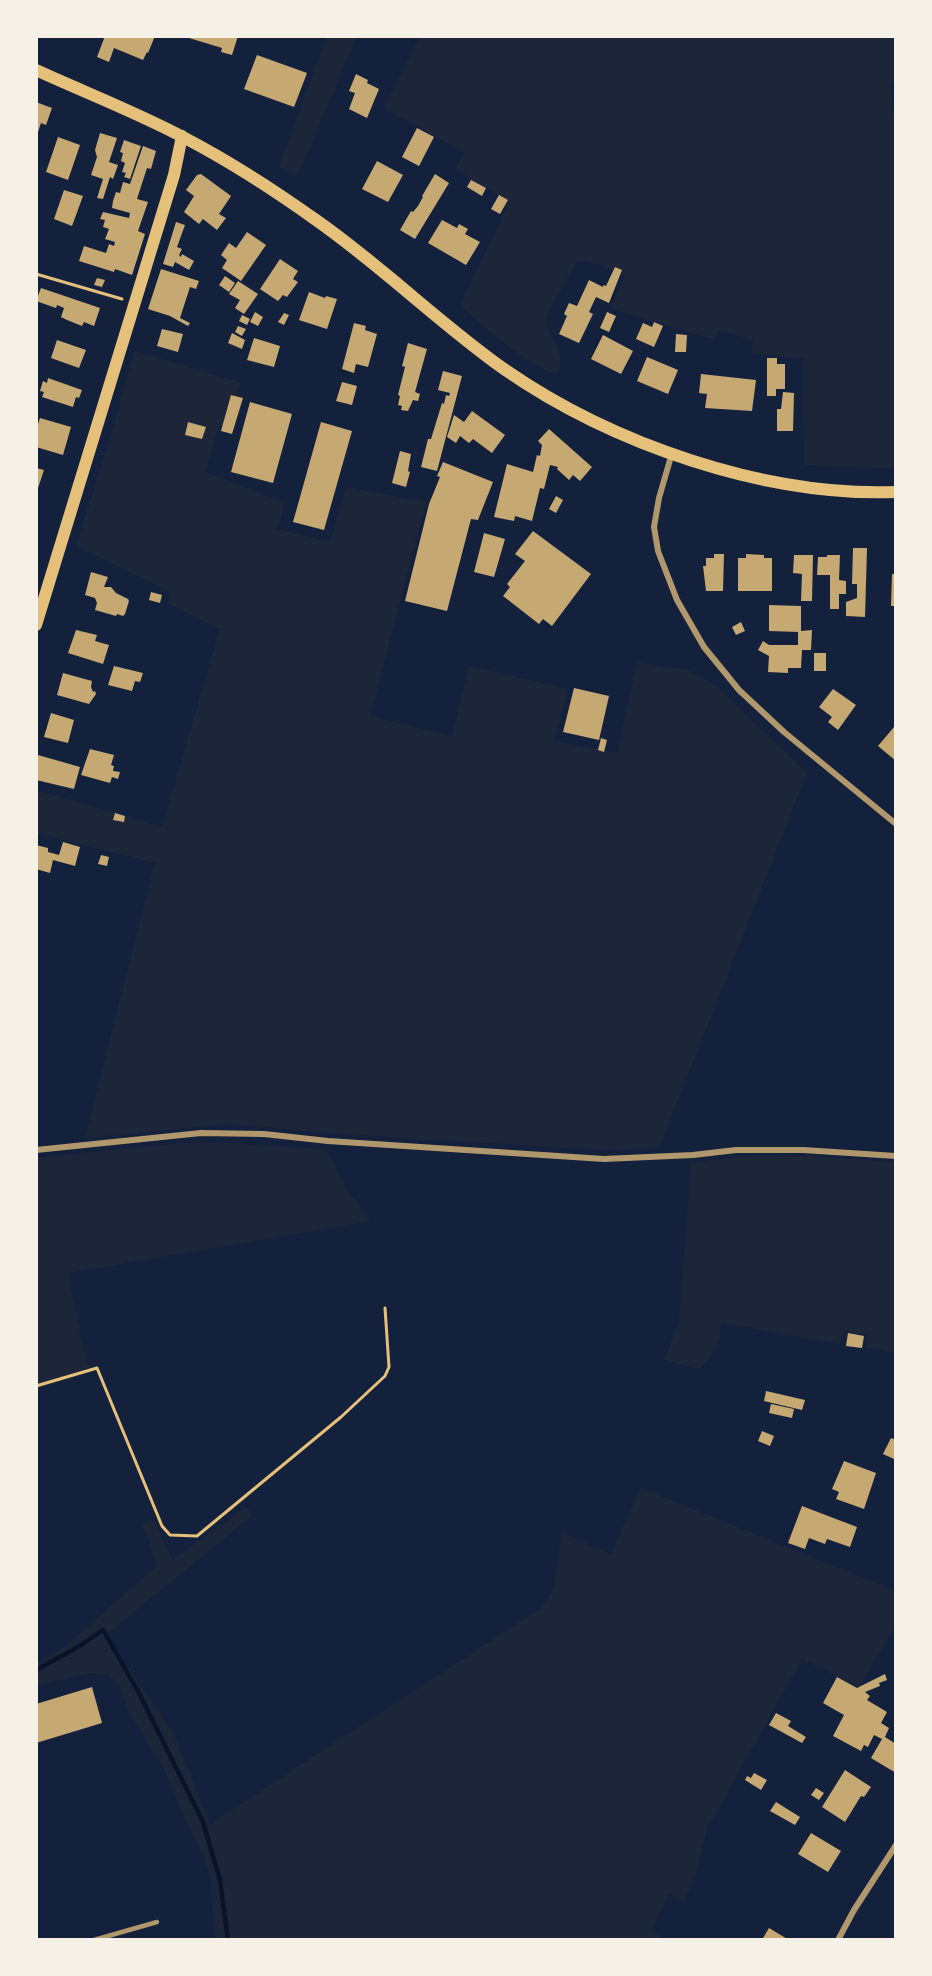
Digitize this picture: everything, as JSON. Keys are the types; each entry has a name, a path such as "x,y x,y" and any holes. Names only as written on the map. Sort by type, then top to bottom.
{"main road":[{"path":"36,70 182,136 245,173 316,220 504,369 541,393 596,423 672,453 732,472 776,482 829,489 896,492"},
{"path":"36,626 174,175 182,136"}],"street":[{"path":"672,453 659,498 654,527 658,551 677,600 704,647 739,690 777,725 896,824"},
{"path":"36,1150 201,1133 264,1134 328,1141 604,1159 693,1155 736,1150 802,1150 896,1156"},
{"path":"838,1940 854,1910 896,1845"}],"lane":[{"path":"94,1940 157,1922"}],"path":[{"path":"36,274 135,303"},
{"path":"36,1386 97,1368 162,1526 170,1535 197,1536 341,1417 385,1376 389,1367 385,1308"}],"shaded area":[{"path":"327,36 357,36 297,177 279,167"},
{"path":"420,36 896,36 896,81 890,83 896,138 896,468 804,465 803,359 751,353 753,340 718,330 714,340 610,308 625,276 602,266 577,261 547,315 548,330 560,355 559,371 553,374 516,352 460,306 509,202 455,169 465,153 384,108"},
{"path":"134,351 240,382 229,427 219,425 205,472 285,503 277,529 330,542 346,487 426,502 370,716 452,736 469,666 568,689 554,741 617,753 637,662 691,671 715,685 807,773 659,1148 612,1150 552,1147 341,1134 228,1124 85,1138 155,863 36,833 36,790 162,827 220,629 168,603 169,591 76,546 116,418"},
{"path":"220,1142 326,1150 347,1190 371,1221 68,1273 85,1357 91,1373 36,1389 36,1158 182,1143"},
{"path":"808,1156 896,1162 896,1353 866,1347 868,1335 844,1331 840,1344 721,1323 716,1348 699,1369 664,1360 679,1322 691,1163 727,1158"},
{"path":"641,1488 896,1591 896,1625 859,1687 802,1659 706,1831 695,1878 683,1902 670,1894 650,1930 661,1936 659,1940 215,1940 210,1873 162,1766 126,1707 121,1687 109,1675 89,1673 36,1686 36,1664 64,1647 158,1565 142,1524 154,1519 172,1560 246,1507 253,1515 106,1635 174,1734 210,1824 541,1608 553,1589 562,1532 610,1554"}],"building":[{"path":"105,36 155,36 143,60 114,48 109,62 97,57"},
{"path":"190,36 238,36 232,55 221,52 222,48 189,38"},
{"path":"257,55 307,73 294,107 244,89"},
{"path":"356,74 379,89 367,118 349,109 355,93 349,91"},
{"path":"36,102 52,108 46,125 41,123 36,138"},
{"path":"417,128 434,137 419,166 402,157"},
{"path":"100,133 117,138 109,162 118,165 113,179 110,177 103,199 97,198 103,179 91,175 97,157 95,150"},
{"path":"58,137 80,145 68,180 46,172"},
{"path":"124,140 141,146 130,179 124,177 126,173 122,172 125,163 121,161 123,153 120,152"},
{"path":"143,146 156,151 151,169 147,168 137,199 148,202 138,231 145,234 132,275 79,261 84,246 106,253 109,244 114,246 115,242 105,239 109,229 103,227 105,220 100,219 103,212 129,218 130,213 112,208 113,201 116,192 120,193 123,182 130,184"},
{"path":"377,161 403,175 388,202 362,189"},
{"path":"201,174 231,196 219,214 226,218 217,230 203,219 199,224 184,212 194,196 186,190 197,175"},
{"path":"435,174 449,183 415,239 400,230 411,211 413,212 418,206"},
{"path":"471,180 486,188 482,196 467,187"},
{"path":"64,190 83,196 72,226 54,219"},
{"path":"499,195 508,200 500,214 491,209"},
{"path":"442,220 457,228 459,224 468,229 465,234 480,242 466,265 428,243"},
{"path":"176,222 185,225 177,247 182,249 179,255 181,257 182,254 194,261 189,270 175,262 173,267 163,264"},
{"path":"247,232 266,245 241,281 222,268 227,260 221,255 229,243 236,248"},
{"path":"280,259 298,271 293,279 298,282 287,297 283,295 278,301 260,289"},
{"path":"615,267 622,270 609,303 596,297 589,312 593,314 579,343 559,334 567,316 564,314 569,303 577,306 589,280 603,287 603,285 606,286"},
{"path":"161,269 199,281 196,289 190,287 180,318 190,323 188,326 170,316 148,309"},
{"path":"225,276 235,283 229,292 219,285"},
{"path":"97,278 105,280 102,287 94,285"},
{"path":"238,281 258,294 244,314 235,308 240,300 229,294"},
{"path":"41,288 100,308 94,326 84,322 82,326 67,320 61,317 64,308 57,305 56,308 36,301"},
{"path":"309,292 325,298 326,296 337,299 327,329 299,320"},
{"path":"255,312 263,317 258,326 250,322"},
{"path":"607,312 616,316 609,332 600,328"},
{"path":"284,313 289,315 284,325 278,322"},
{"path":"242,315 250,319 247,325 239,321"},
{"path":"654,322 663,326 654,347 636,339 643,323 652,327"},
{"path":"354,323 366,326 365,330 377,334 368,367 356,364 354,373 342,369"},
{"path":"238,326 246,329 242,336 235,332"},
{"path":"162,329 183,334 178,352 157,346"},
{"path":"232,333 245,340 242,349 228,343"},
{"path":"676,334 687,335 686,352 675,352"},
{"path":"603,335 633,351 621,374 591,359"},
{"path":"254,338 280,346 274,367 247,360"},
{"path":"57,340 86,350 79,368 51,358"},
{"path":"408,343 427,349 415,392 420,394 418,401 413,400 408,411 401,410 402,406 398,405 400,396 398,395"},
{"path":"647,357 678,370 668,394 637,381"},
{"path":"767,358 777,358 777,364 785,364 785,389 776,389 776,396 767,396"},
{"path":"443,371 462,376 437,471 421,467 428,439 431,439 442,403 444,404 446,395 449,396 450,393 438,390"},
{"path":"701,374 756,380 752,411 705,408 707,394 699,393"},
{"path":"48,378 82,390 79,398 76,397 73,407 42,397 44,392 40,391 43,381 47,383"},
{"path":"342,382 357,386 352,405 336,401"},
{"path":"783,392 794,393 793,431 777,431 777,409 781,409"},
{"path":"231,395 243,398 232,434 221,431"},
{"path":"250,402 292,414 273,483 231,472"},
{"path":"472,411 505,435 492,453 473,439 469,443 460,436 456,443 447,437 454,415 464,422"},
{"path":"40,418 71,427 63,455 36,447 36,430"},
{"path":"188,422 206,427 202,439 185,435"},
{"path":"321,422 352,431 324,530 293,522"},
{"path":"549,429 592,467 580,481 573,475 569,480 557,469 558,467 550,465 544,489 540,488 532,521 515,516 514,521 494,517 507,464 533,472 542,445 538,441"},
{"path":"400,451 411,454 406,487 392,483"},
{"path":"443,462 493,482 478,520 471,519 447,611 405,601 429,504 440,477 437,476"},
{"path":"36,468 44,470 38,488 36,488"},
{"path":"556,496 563,500 556,513 549,509"},
{"path":"533,531 591,574 552,626 543,619 539,624 503,596 510,587 507,584 525,561 515,554"},
{"path":"484,533 505,539 494,577 474,572"},
{"path":"853,548 867,548 865,617 846,616 846,602 857,598 857,584 852,584"},
{"path":"714,554 724,554 723,591 706,591 703,566 706,566 706,558 714,558"},
{"path":"746,554 772,558 772,591 738,591 738,558 746,558"},
{"path":"794,555 813,555 812,601 801,601 802,574 793,573"},
{"path":"827,555 840,555 839,580 846,581 846,594 839,594 839,609 830,609 830,575 817,575 818,557 827,557"},
{"path":"91,572 108,577 104,587 111,587 116,593 128,599 123,616 95,610 97,603 95,598 85,595"},
{"path":"892,574 896,574 896,606 891,606"},
{"path":"151,592 162,595 160,603 149,600"},
{"path":"769,605 801,606 801,631 812,630 811,650 802,650 801,668 788,668 788,673 768,672 769,656 758,650 763,641 769,645 798,645 798,632 769,631"},
{"path":"741,622 745,631 736,635 732,627"},
{"path":"76,630 97,635 95,641 109,645 103,664 68,653"},
{"path":"814,653 826,653 826,671 814,671"},
{"path":"114,666 143,673 140,682 135,681 132,691 108,685"},
{"path":"63,673 92,681 91,687 96,694 89,704 57,695"},
{"path":"574,688 609,696 599,740 563,732"},
{"path":"833,689 856,705 838,730 828,722 832,717 819,707"},
{"path":"51,713 74,720 68,743 44,737"},
{"path":"894,727 896,729 896,761 878,746"},
{"path":"601,738 607,740 604,752 598,750"},
{"path":"90,749 114,755 111,765 114,766 113,771 120,772 118,779 112,777 110,783 81,775"},
{"path":"38,755 80,767 74,789 36,780"},
{"path":"115,813 125,816 124,822 113,820"},
{"path":"63,842 80,847 75,866 53,860 50,873 36,869 36,845 48,848 48,852 59,855"},
{"path":"101,855 109,857 107,866 98,864"},
{"path":"848,1333 864,1336 862,1348 846,1346"},
{"path":"766,1391 805,1400 802,1410 764,1401"},
{"path":"771,1404 794,1409 792,1418 769,1413"},
{"path":"762,1431 774,1436 770,1446 758,1441"},
{"path":"891,1438 896,1440 896,1460 883,1454"},
{"path":"844,1461 876,1473 864,1509 836,1499 839,1492 832,1489"},
{"path":"802,1506 857,1527 850,1547 827,1539 825,1544 809,1538 805,1549 788,1543"},
{"path":"885,1674 887,1680 879,1683 880,1686 865,1692 870,1696 867,1700 887,1712 881,1723 889,1728 885,1737 896,1744 896,1773 871,1758 882,1739 874,1735 868,1747 864,1745 861,1751 833,1736 844,1715 823,1703 837,1677 857,1688"},
{"path":"92,1687 102,1723 36,1743 36,1704"},
{"path":"776,1713 791,1721 788,1726 806,1737 802,1743 769,1725"},
{"path":"845,1770 871,1787 864,1797 861,1796 845,1822 822,1807"},
{"path":"754,1773 767,1780 761,1790 745,1780 747,1776 751,1778"},
{"path":"816,1788 824,1793 819,1800 811,1795"},
{"path":"776,1802 800,1817 795,1825 770,1811"},
{"path":"811,1833 841,1851 828,1872 798,1854"},
{"path":"769,1928 789,1940 766,1940 763,1938"}],"waterway":[{"path":"36,1670 103,1630 139,1693 203,1822 220,1880 228,1940"}]}
